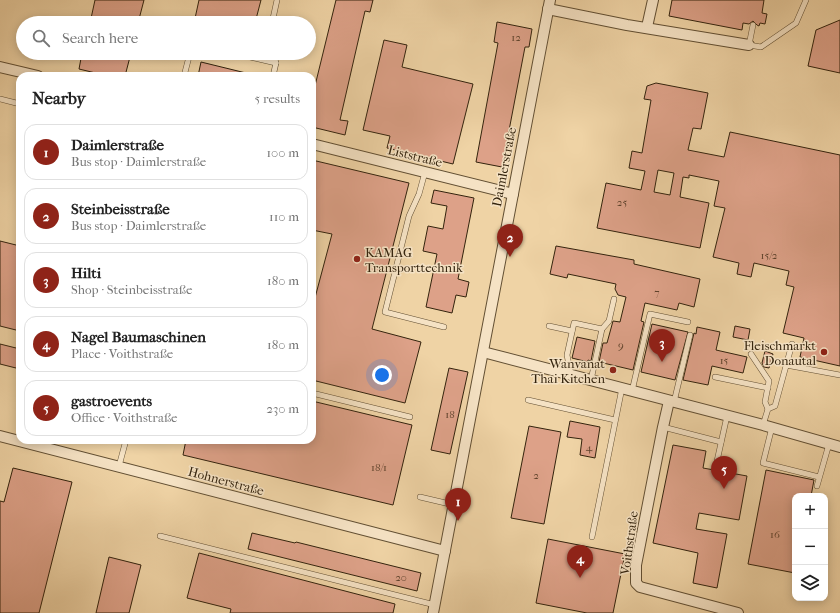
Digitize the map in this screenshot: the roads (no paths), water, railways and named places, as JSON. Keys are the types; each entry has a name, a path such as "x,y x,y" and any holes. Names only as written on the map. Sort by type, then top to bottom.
{"street":[{"path":"647,27 653,0"},
{"name":"Daimlerstraße","path":"434,609 549,4 562,12 627,26 647,27 749,45"},
{"path":"0,67 21,72"},
{"name":"Liststraße","path":"316,145 513,194"},
{"path":"483,352 768,426 840,447"},
{"name":"Voithstraße","path":"672,402 663,427 636,565 636,583 640,587 738,613"},
{"name":"Hohnerstraße","path":"0,436 16,440"},
{"name":"Hohnerstraße","path":"32,444 445,551"}],"lane":[{"path":"274,16 278,0"},
{"path":"753,25 749,45 761,47 796,23 806,0"},
{"path":"185,72 188,60"},
{"path":"263,60 276,63"},
{"path":"274,72 275,60"},
{"path":"0,99 16,103"},
{"path":"425,172 419,194 408,216 385,312 444,327"},
{"path":"591,380 602,329 609,321 614,298"},
{"path":"592,537 615,420 627,390 650,314 688,322"},
{"path":"566,373 567,355 574,323 602,329"},
{"path":"549,326 572,331"},
{"path":"672,402 690,335"},
{"path":"768,409 775,406 792,344"},
{"path":"751,354 769,381 765,402 768,409 768,426 763,463 819,477"},
{"path":"786,365 840,375"},
{"path":"715,377 768,388"},
{"path":"316,394 410,418"},
{"path":"528,400 615,420"},
{"path":"717,461 727,416"},
{"path":"663,427 721,442"},
{"path":"119,466 125,444"},
{"path":"818,486 819,477 829,444"},
{"path":"420,497 454,505"},
{"path":"160,536 434,609"}],"place":[{"name":"Steinbeisstraße","path":"510,257"},
{"name":"KAMAG Transporttechnik","path":"357,259"},
{"name":"Fleischmarkt Donautal","path":"824,352"},
{"name":"Hilti","path":"662,362"},
{"name":"Wanvanat Thai Kitchen","path":"613,370"},
{"name":"gastroevents","path":"724,489"},
{"name":"Daimlerstraße","path":"458,521"},
{"name":"Nagel Baumaschinen","path":"580,578"}]}
